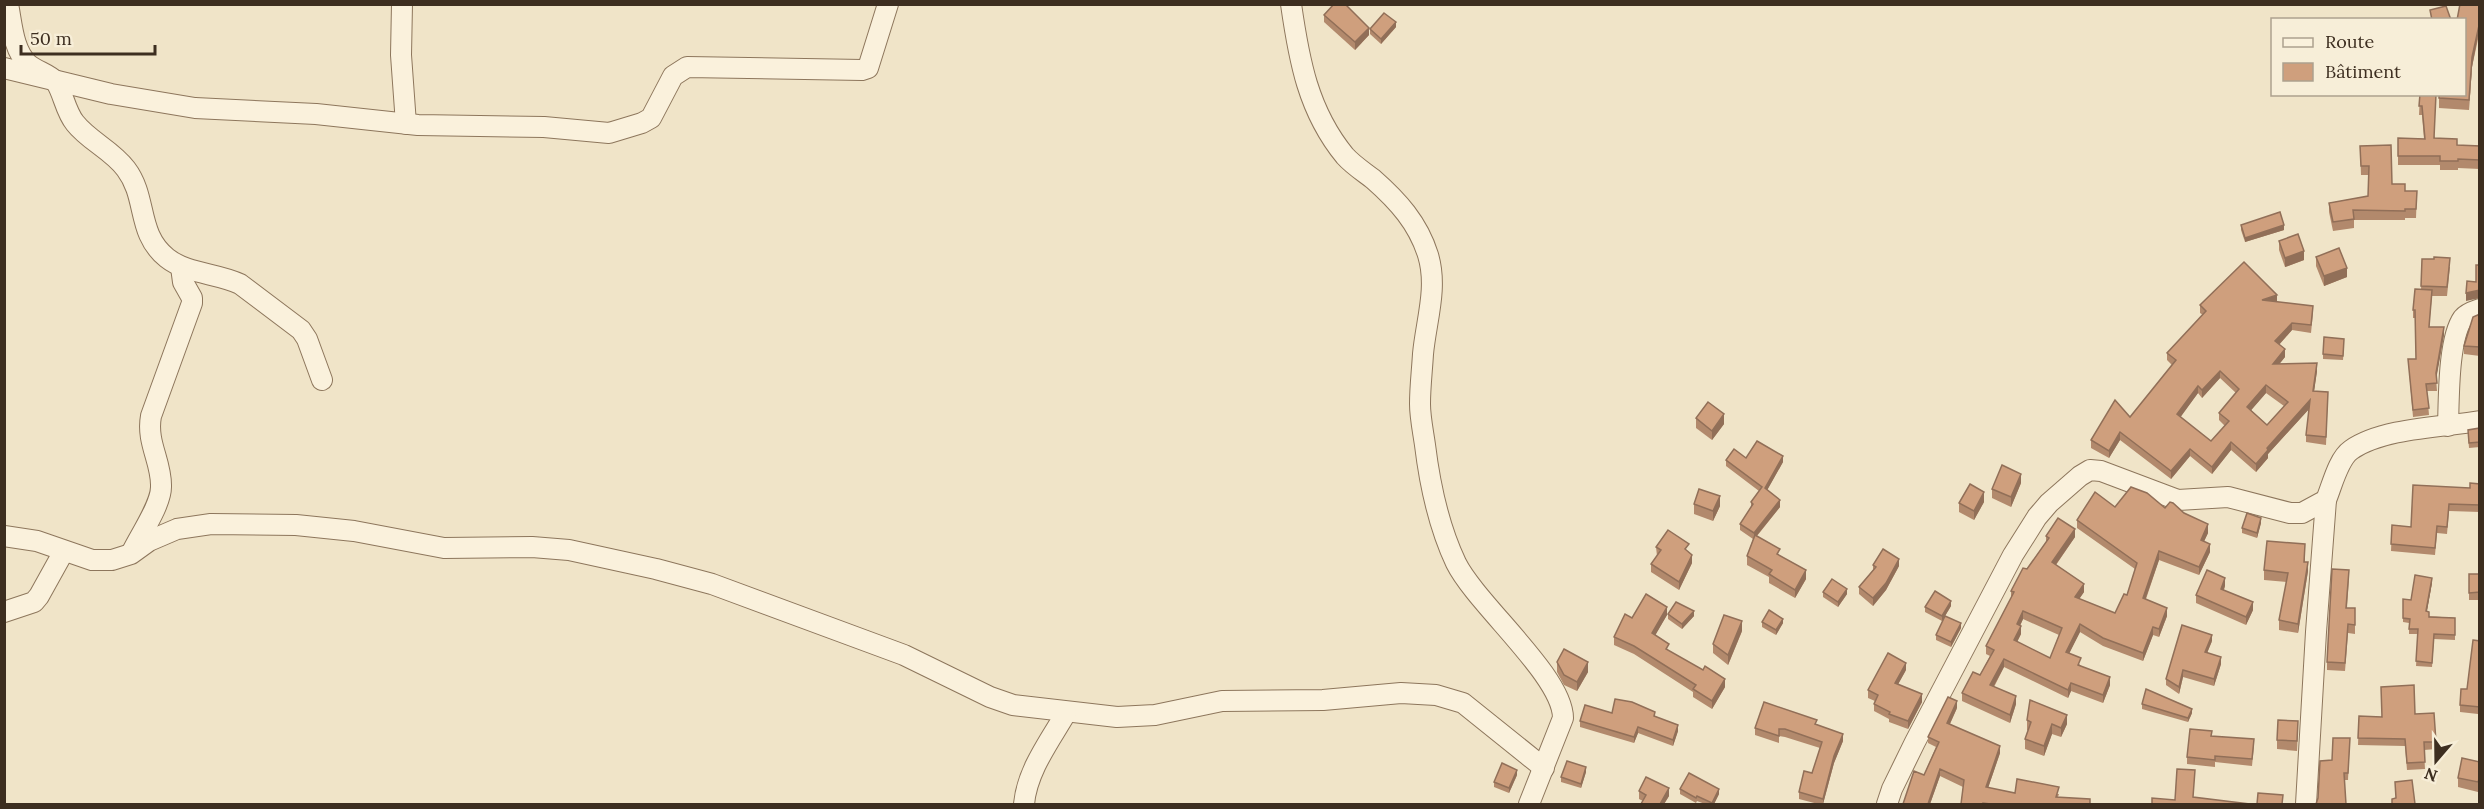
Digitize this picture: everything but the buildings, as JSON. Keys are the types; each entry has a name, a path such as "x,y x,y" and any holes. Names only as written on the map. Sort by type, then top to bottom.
{"street":[{"path":"8,4 17,49 22,58 55,81 67,110 76,124 126,168 135,184 143,210 146,232 152,242 168,259 181,267 230,279 240,284 301,330 307,339 322,380"},
{"path":"402,4 401,55 406,124"},
{"path":"4,68 111,94 195,108 316,114 406,124 544,127 609,133 651,118 673,76 687,67 862,70 868,68 888,4"},
{"path":"1291,4 1306,87 1323,123 1347,159 1386,191 1411,218 1426,248 1432,284 1431,313 1424,345 1420,406 1429,478 1437,515 1457,564 1476,594 1525,651 1559,697 1563,707 1563,718 1529,804"},
{"path":"130,554 161,491 162,485 149,428 192,303 192,298 183,282 181,267"},
{"path":"2448,426 2451,365 2458,327 2464,315 2480,309"},
{"path":"2306,804 2326,500 2342,462 2350,451 2398,433 2480,421"},
{"path":"1887,804 1915,742 2013,555 2037,517 2080,476 2090,470 2101,471 2178,500 2228,497 2290,513 2301,513 2326,500"},
{"path":"4,536 37,541 92,560 112,560 130,554 149,541 177,529 211,524 296,525 354,531 458,549 532,547 568,550 656,568 712,584 904,655 1005,703 1117,717 1155,715 1222,701 1323,700 1401,693 1436,695 1462,703 1544,768"},
{"path":"4,612 34,602 64,550"},
{"path":"1024,804 1030,774 1066,712"}]}
